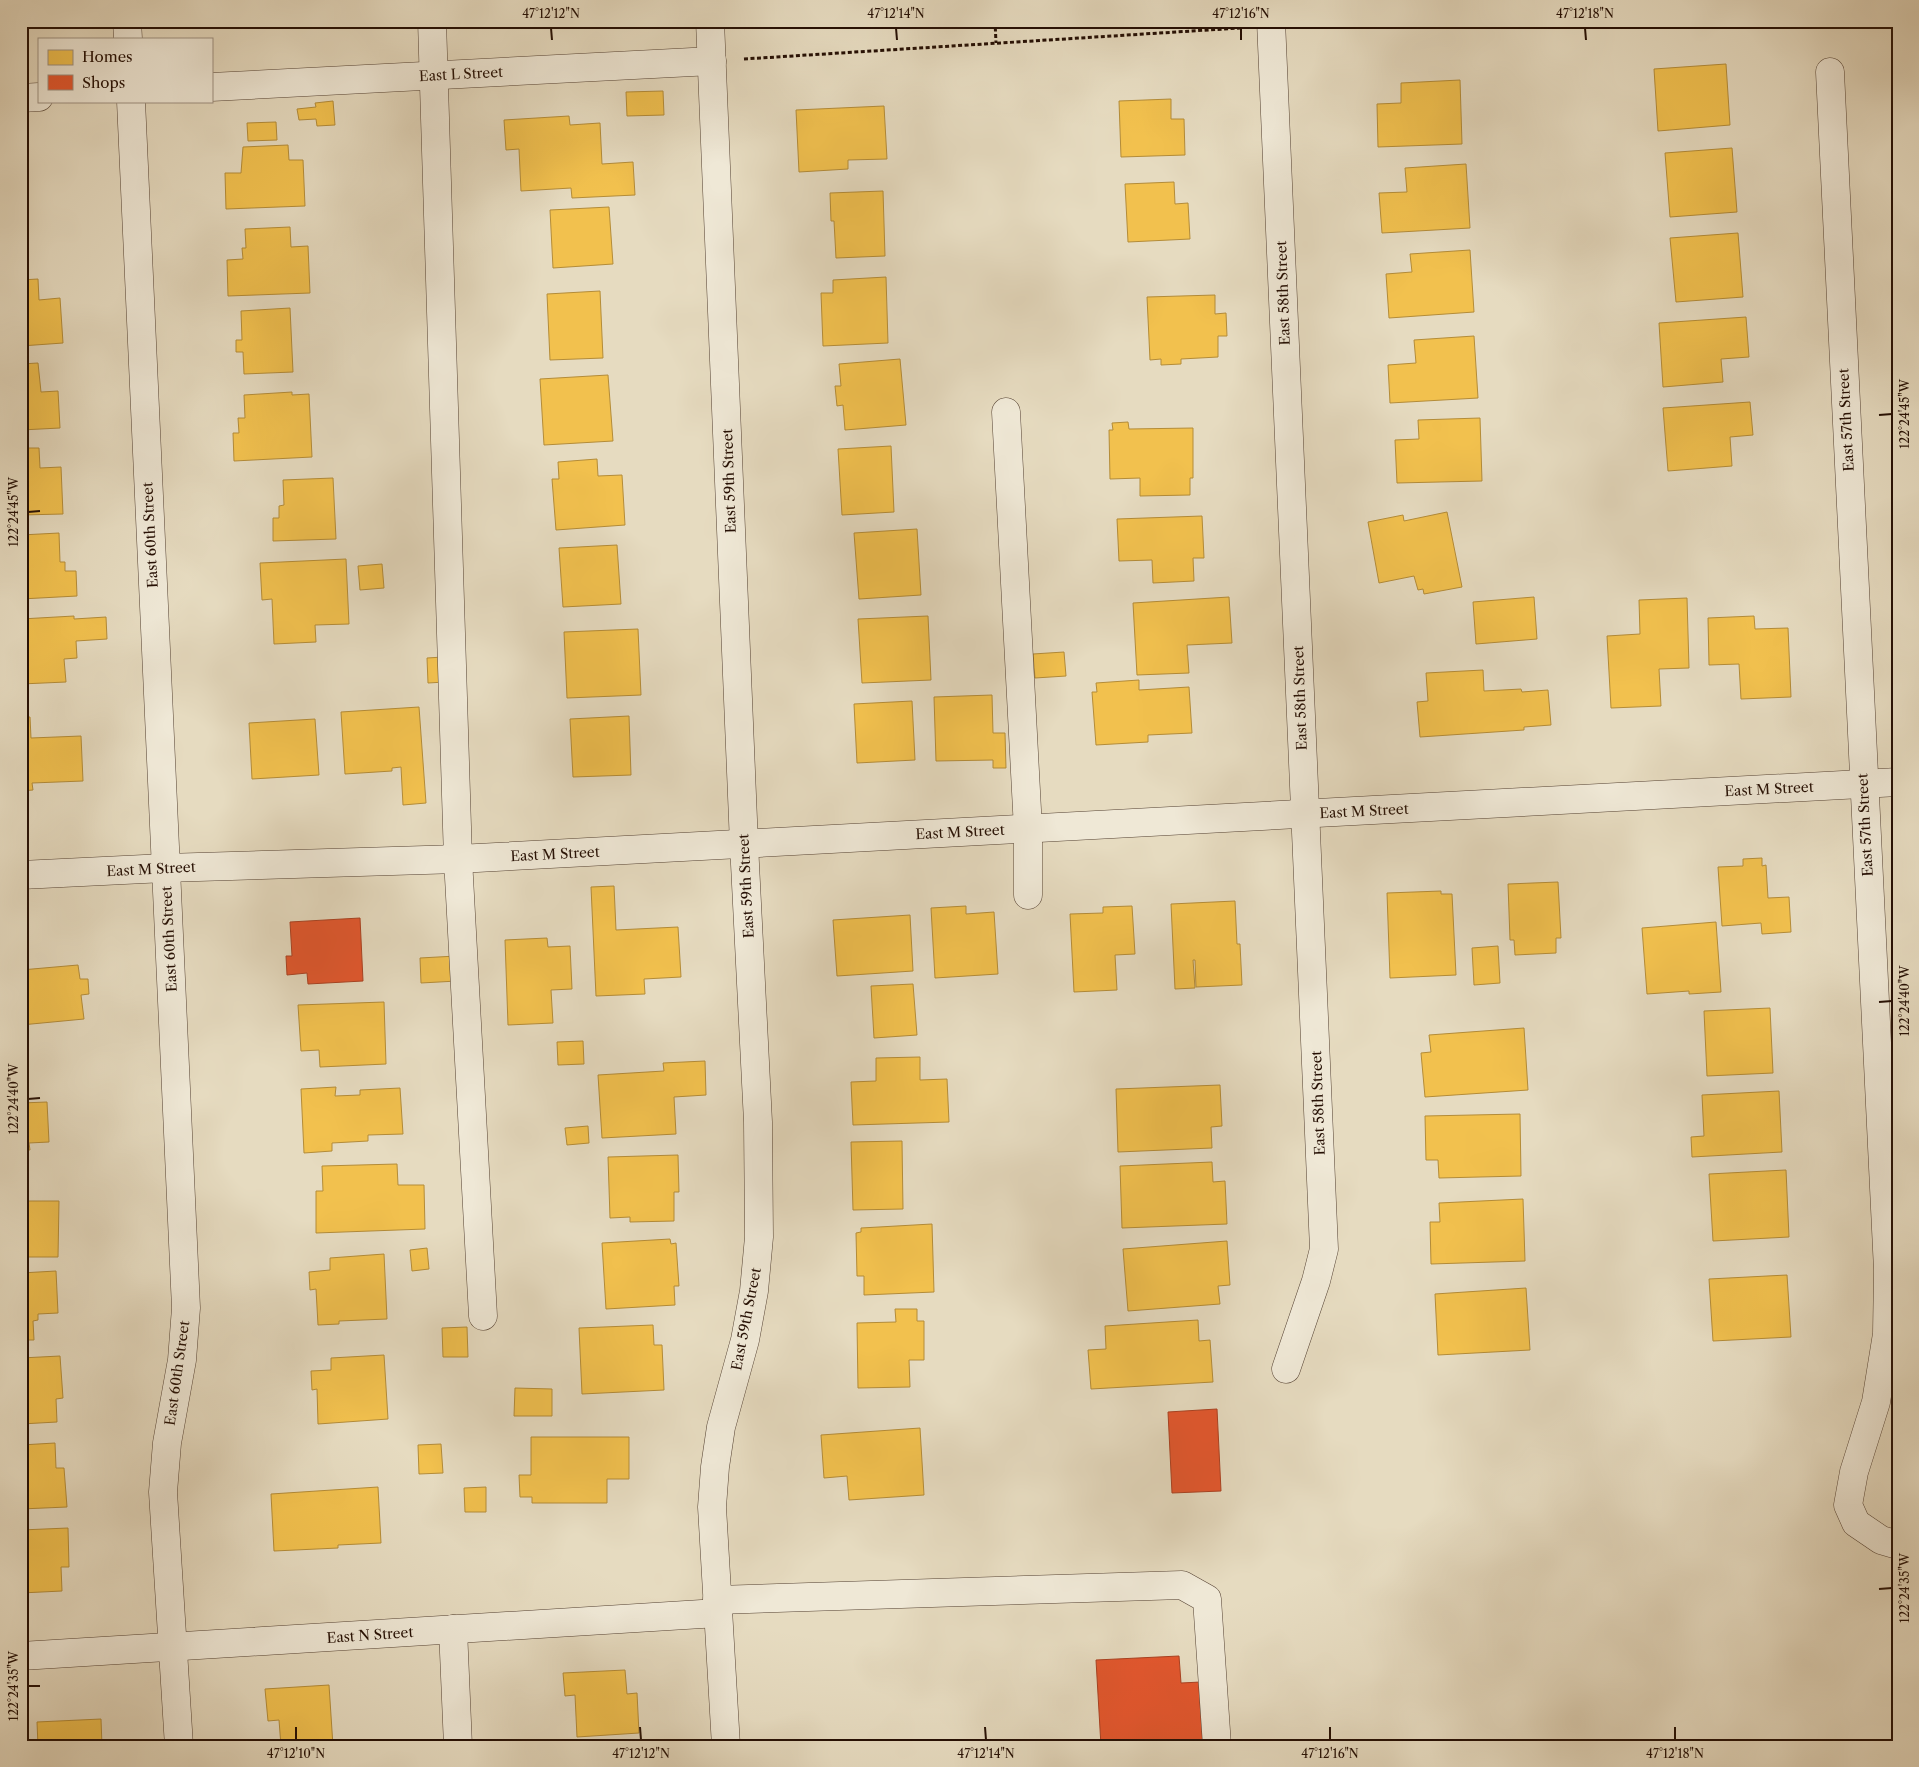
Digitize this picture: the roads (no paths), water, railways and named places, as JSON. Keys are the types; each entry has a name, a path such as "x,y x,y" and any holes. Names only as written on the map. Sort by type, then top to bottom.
{"street":[{"path":"127,21 128,38"},
{"path":"432,21 458,859 483,1316"},
{"name":"East 59th Street","path":"710,21 744,844 758,1122 759,1237 754,1291 745,1340 721,1427 712,1507 726,1746"},
{"name":"East 58th Street","path":"1271,24 1324,1249 1316,1281 1286,1369"},
{"name":"East L Street","path":"212,88 712,60"},
{"name":"East 57th Street","path":"1830,72 1888,1270 1887,1334 1876,1402 1854,1472 1848,1505 1856,1523 1881,1540 1898,1545"},
{"path":"21,98 38,97"},
{"name":"East 60th Street","path":"130,102 186,1308 182,1360 162,1492 179,1746"},
{"path":"1006,412 1028,829 1028,895"},
{"name":"East M Street","path":"21,875 165,868 458,859 1898,782"},
{"name":"East N Street","path":"21,1656 453,1629 718,1606 1182,1585 1207,1599 1217,1746"},
{"path":"453,1629 458,1746"}]}
